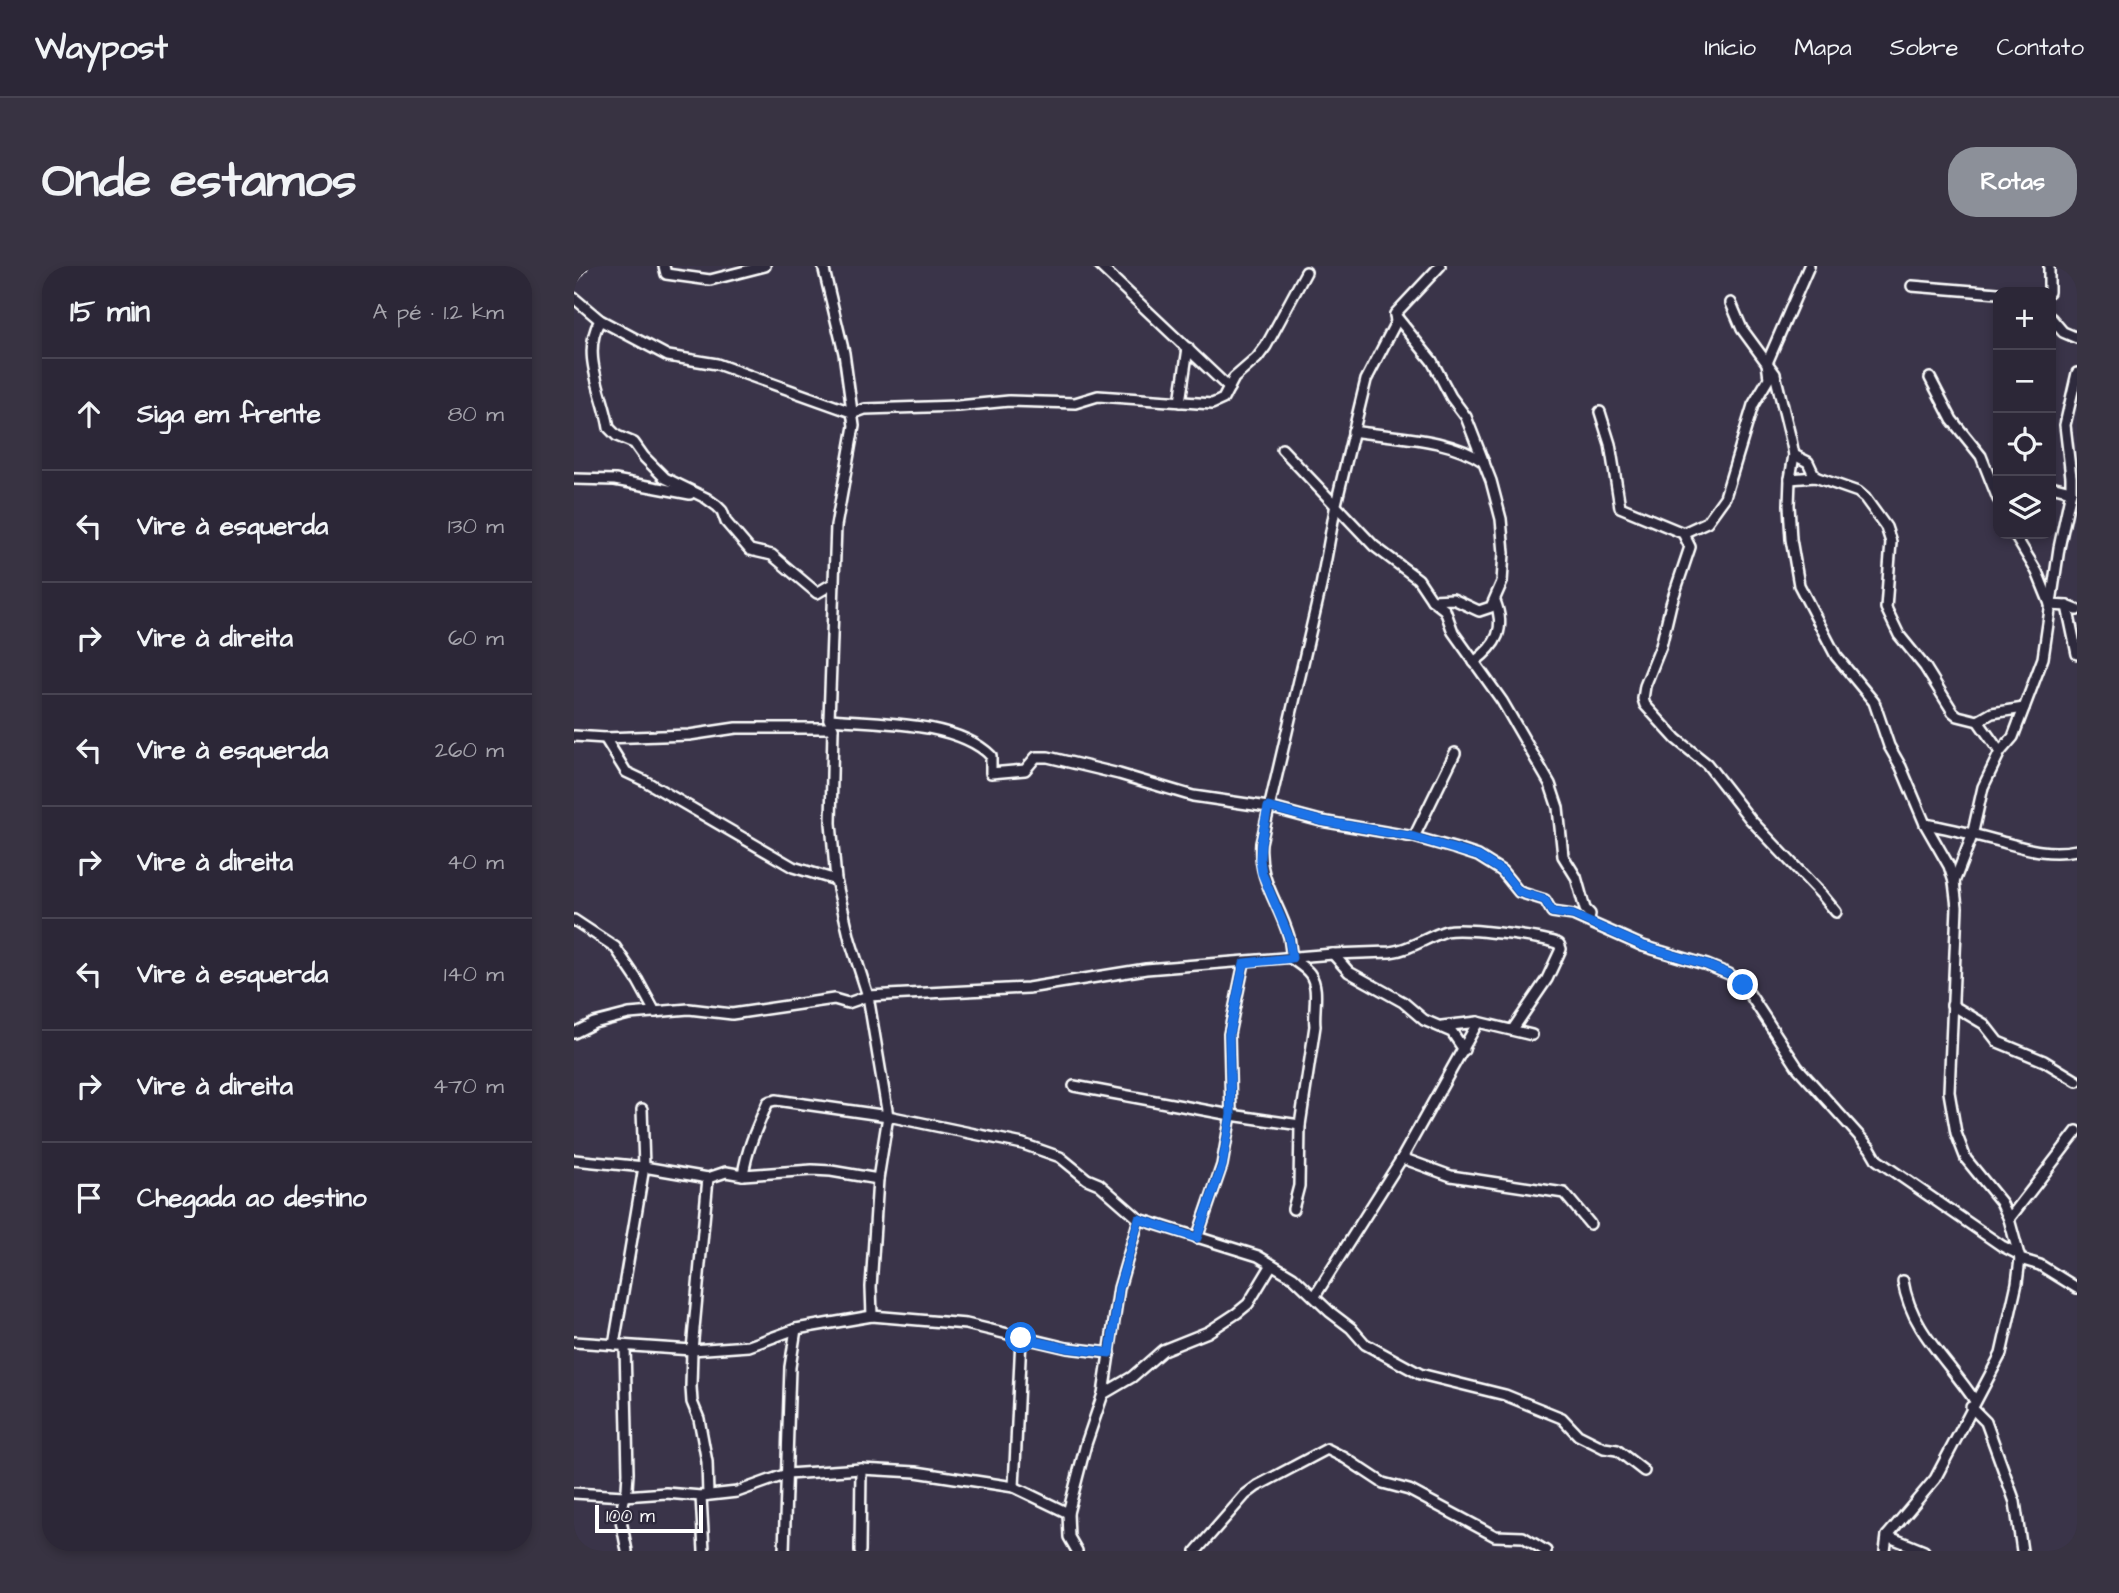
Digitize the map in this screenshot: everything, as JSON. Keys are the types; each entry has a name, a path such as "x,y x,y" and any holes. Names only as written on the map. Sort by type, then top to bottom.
{"street":[{"path":"574,276 582,266"},
{"path":"664,266 666,274 710,280 765,266"},
{"path":"1100,266 1229,388"},
{"path":"1395,314 1440,266"},
{"path":"1683,533 1707,522 1726,497 1753,405 1769,378 1767,363 1809,266"},
{"path":"2049,266 2049,287"},
{"path":"825,269 844,352 854,413 853,441 835,526 831,823 836,880 850,940 868,996 888,1116 878,1179 871,1287 872,1316"},
{"path":"574,298 600,320 668,356 717,365 854,413 865,409 958,406 1009,401 1075,403 1098,396 1219,403 1234,378 1258,358 1266,346 1306,272"},
{"path":"1912,286 1993,293"},
{"path":"1731,303 1741,329 1775,374 1794,454 1790,479 1791,539 1799,585 1836,656 1874,702 1889,746 1925,824 1949,866 1954,882 1957,907 1949,1092 1956,1133 1966,1159 2001,1202 2018,1256 2017,1283 2001,1354 1935,1479 1887,1536 1885,1551"},
{"path":"1293,1209 1299,1186 1300,1125 1315,1026 1313,1012 1316,994 1311,975 1292,958 1289,937 1262,873 1261,843 1321,586 1353,431 1366,380 1396,322 1395,314"},
{"path":"1395,314 1432,361 1451,397 1466,417 1497,502 1503,534 1504,569 1496,601 1491,607 1482,611 1453,599 1432,600"},
{"path":"600,320 594,334 592,359 609,428 617,436 634,443 665,478 702,496 722,511 726,522 750,550 772,555 817,593 834,583"},
{"path":"2056,327 2077,338"},
{"path":"1180,402 1188,348"},
{"path":"1954,882 1972,836 1983,787 2000,752 2013,737 2043,658 2071,491 2065,425 2077,373"},
{"path":"1930,378 1952,420 1981,456 1993,482"},
{"path":"1600,412 1610,444 1620,508 1683,533 1690,547 1671,604 1661,646 1645,686 1645,705 1676,739 1707,764 1749,819 1836,912"},
{"path":"1353,431 1434,443 1484,462"},
{"path":"1282,449 1374,546 1418,579 1432,600 1445,610 1453,632 1514,720 1550,784 1558,808 1563,856 1580,887 1585,909 1590,914 1589,921"},
{"path":"1794,454 1808,462 1815,477"},
{"path":"1790,479 1815,477 1862,494 1882,521 1891,542 1887,613 1899,635 1925,667 1953,712 1978,721 2000,752"},
{"path":"574,479 615,480 702,496"},
{"path":"2056,487 2071,491"},
{"path":"2017,539 2037,572 2050,605"},
{"path":"1474,662 1490,649 1500,627 1496,601"},
{"path":"2050,605 2067,606 2077,610"},
{"path":"2067,606 2077,654"},
{"path":"1978,721 1992,713 2024,708"},
{"path":"574,736 605,738 689,735 736,728 880,723 946,733 981,746 990,756 991,773 1025,770 1036,757 1048,757 1194,796 1268,807 1321,821 1414,837 1478,856 1502,871 1519,892 1545,900 1552,912 1573,915 1643,946 1729,974 1743,985 1798,1068 1870,1148 1877,1160 2002,1246 2077,1288"},
{"path":"605,738 629,775 645,781 793,867 836,880"},
{"path":"1414,837 1455,753"},
{"path":"1925,824 1950,828 2020,849 2056,853 2077,850"},
{"path":"574,920 615,947 655,1012"},
{"path":"574,1033 594,1023 629,1014 689,1009 732,1014 834,999 848,1003 868,996 1028,988 1146,969 1399,951 1452,930 1536,937 1559,944 1559,955 1547,979 1513,1029"},
{"path":"1333,954 1349,972 1403,1002 1424,1020 1452,1032 1464,1050"},
{"path":"1197,1238 1222,1166 1231,1115 1229,1034 1244,963"},
{"path":"1952,1005 1984,1024 1998,1042 2045,1061 2077,1081"},
{"path":"1437,1026 1478,1022 1532,1035"},
{"path":"1315,1296 1402,1158 1478,1022"},
{"path":"1074,1086 1300,1125"},
{"path":"743,1175 744,1161 756,1125 768,1102 776,1100 888,1116 1023,1143 1060,1157 1087,1179 1099,1184 1139,1219 1258,1256 1293,1277 1351,1328 1365,1345 1420,1374 1505,1395 1562,1418 1578,1435 1604,1448 1617,1450 1644,1471"},
{"path":"627,1551 620,1524 628,1473 619,1346 644,1167 642,1109"},
{"path":"2008,1219 2077,1131"},
{"path":"1402,1158 1451,1176 1564,1193 1590,1224"},
{"path":"574,1160 644,1167 708,1178 726,1172 743,1175 831,1171 878,1179"},
{"path":"704,1551 707,1462 699,1419 692,1402 692,1350 708,1178"},
{"path":"1077,1551 1069,1537 1068,1513 1102,1394 1119,1288 1139,1219"},
{"path":"1102,1394 1132,1377 1163,1350 1208,1332 1237,1313 1248,1304 1271,1266"},
{"path":"1903,1281 1914,1318 1986,1422 2015,1502 2022,1551"},
{"path":"574,1342 692,1350 749,1346 796,1329 872,1316 966,1324 1067,1348 1110,1353"},
{"path":"784,1551 790,1367 796,1329"},
{"path":"1014,1488 1021,1338"},
{"path":"1196,1551 1245,1495 1257,1486 1327,1450 1345,1458 1383,1483 1409,1490 1495,1536 1523,1537 1546,1551"},
{"path":"574,1493 624,1496 666,1493 705,1496 737,1492 787,1474 861,1469 916,1472 1014,1488 1068,1513"},
{"path":"860,1551 861,1469"},
{"path":"1887,1536 1924,1551"}],"route":[{"path":"1021,1338 1067,1348 1110,1353 1119,1288 1139,1219 1197,1238 1222,1166 1231,1115 1229,1034 1244,963 1292,958 1289,937 1262,873 1261,843 1268,807 1321,821 1414,837 1478,856 1502,871 1519,892 1545,900 1552,912 1573,915 1643,946 1707,965 1729,974 1743,985"}]}
